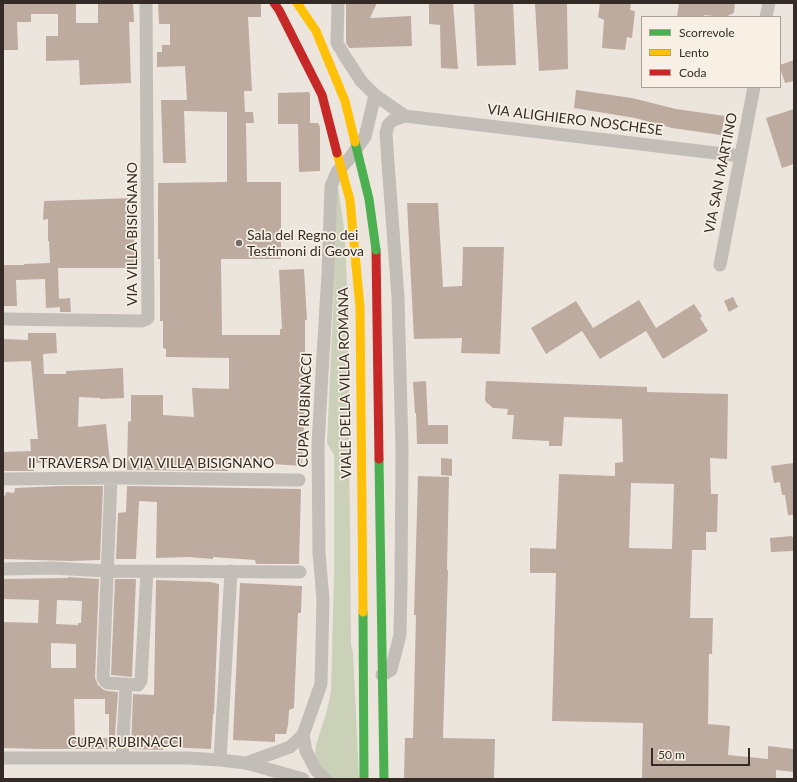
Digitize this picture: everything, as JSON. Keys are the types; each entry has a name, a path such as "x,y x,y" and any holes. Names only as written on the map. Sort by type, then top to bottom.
{"main road":[{"name":"VIALE DELLA VILLA ROMANA","path":"274,3 322,95 350,200 360,307 364,779"},
{"path":"297,3 316,31 345,101 369,199 376,250 384,779"}],"street":[{"name":"VIA VILLA BISIGNANO","path":"3,319 142,321 148,318 146,3"},
{"path":"338,3 337,44 361,81 375,95 405,116"},
{"path":"766,16 769,3"},
{"name":"VIA SAN MARTINO","path":"720,264 754,88"},
{"name":"CUPA RUBINACCI","path":"246,763 290,747 303,734 322,684 323,599 319,553 318,445 328,274 331,186 337,172 349,159 365,137 375,95"},
{"path":"382,675 391,670 400,635 401,586 402,449 398,298 386,133 388,126 393,120 405,116"},
{"name":"VIA ALIGHIERO NOSCHESE","path":"405,116 741,156"},
{"path":"111,478 103,678 108,683 138,685 141,681 147,571"},
{"name":"II TRAVERSA DI VIA VILLA BISIGNANO","path":"3,479 111,478 299,480"},
{"path":"3,569 52,568 107,571 300,572"},
{"path":"220,760 231,571"},
{"path":"122,758 126,684"},
{"path":"303,734 306,751 316,770 325,779"},
{"name":"CUPA RUBINACCI","path":"3,758 220,760 246,763 303,779"}],"green space":[{"path":"337,179 345,236 348,312 351,645 353,652 359,779 332,779 321,766 315,754 316,745 331,692 334,575 334,455 327,443 335,265"}],"building":[{"path":"3,3 75,3 76,23 98,23 98,3 133,3 134,22 129,22 131,83 80,85 79,60 46,61 46,36 58,36 58,14 31,14 31,22 17,22 18,50 3,50"},
{"path":"158,3 261,3 261,17 248,17 252,91 244,91 245,112 253,112 254,123 246,123 247,182 281,182 281,259 221,259 222,335 280,335 280,329 282,329 279,270 304,269 307,320 305,320 306,377 302,466 272,464 270,459 229,461 228,471 127,470 128,422 131,421 131,395 163,395 163,415 194,417 192,388 229,389 229,358 166,357 166,349 163,348 163,321 160,321 160,259 158,259 158,183 227,182 227,112 184,111 186,163 163,163 161,100 187,100 185,66 157,67 157,52 162,52 162,45 170,45 170,24 159,24"},
{"path":"346,3 377,3 370,18 411,16 412,46 349,48 346,43"},
{"path":"429,3 453,3 458,69 441,68 440,25 429,24"},
{"path":"474,3 513,3 516,65 477,66"},
{"path":"567,3 568,69 539,71 535,4"},
{"path":"600,3 631,3 630,10 635,11 632,38 627,37 625,50 602,48 604,20 598,17"},
{"path":"679,3 735,3 734,13 727,16 677,16"},
{"path":"794,60 794,81 785,83 781,71 781,65"},
{"path":"576,90 632,98 676,109 725,116 721,135 672,128 635,118 574,108"},
{"path":"309,92 310,123 318,123 320,127 320,171 299,172 298,124 278,124 278,93"},
{"path":"794,109 794,164 782,168 766,118"},
{"path":"133,198 135,268 58,268 59,299 70,298 71,312 60,312 60,307 46,308 45,279 16,280 17,306 3,306 3,265 50,263 48,219 43,220 44,201"},
{"path":"407,203 438,203 443,287 462,286 463,247 504,247 500,354 461,353 462,338 414,339"},
{"path":"733,297 738,307 729,312 724,301"},
{"path":"639,300 656,328 694,304 702,316 700,318 708,331 663,359 646,331 600,359 582,331 546,354 531,328 576,301 593,328"},
{"path":"28,333 56,333 57,353 43,354 44,374 66,374 66,371 123,368 124,398 100,399 79,397 78,427 106,424 110,463 64,469 62,462 34,463 34,471 3,471 3,452 31,451 30,439 38,439 31,361 3,362 3,339 28,340"},
{"path":"426,381 428,425 448,425 448,444 417,444 413,382"},
{"path":"486,381 647,387 647,392 728,394 727,459 710,458 711,494 718,494 717,532 706,532 706,550 692,550 690,618 713,618 712,654 709,654 708,724 730,726 728,755 768,759 768,746 794,749 794,772 776,770 776,779 642,779 643,723 552,721 556,573 530,573 530,548 556,549 559,474 615,476 615,463 623,462 622,419 564,417 562,446 549,446 549,441 512,439 514,415 507,415 508,409 493,408 485,400","holes":["631,483 674,484 672,549 629,548"]},
{"path":"441,458 452,459 452,476 441,475"},
{"path":"794,463 794,515 788,515 785,495 782,495 780,482 774,483 771,466"},
{"path":"418,476 449,477 443,738 495,739 494,779 404,779 405,738 413,738 416,615 414,615"},
{"path":"103,486 100,560 70,561 3,559 3,495 5,496 6,492 14,493 15,488"},
{"path":"127,486 301,489 299,564 256,564 255,560 213,557 213,559 188,557 156,558 157,502 139,501 136,559 116,559 118,513 126,512"},
{"path":"794,537 793,551 771,552 770,538"},
{"path":"3,579 99,579 95,678 98,685 104,690 118,692 114,749 4,748 3,622 38,623 39,600 3,599","holes":["57,600 82,601 81,623 78,623 78,625 56,624","51,643 76,644 76,668 51,668","74,699 105,699 105,714 109,714 109,738 75,738"]},
{"path":"115,579 136,579 132,677 111,675"},
{"path":"156,580 210,582 219,584 214,714 211,749 163,747 163,750 131,749 133,694 154,695"},
{"path":"240,583 302,586 301,613 298,613 294,708 289,710 286,734 275,734 275,742 233,740"}],"traffic: fast":[{"path":"355,142 369,199 376,250"},
{"path":"379,459 384,779"},
{"path":"363,612 364,779"}],"traffic: slow":[{"path":"297,3 316,31 345,101 355,142"},
{"path":"337,153 350,200 356,265"},
{"path":"356,265 360,307 363,612"}],"traffic: jam":[{"path":"274,3 322,95 337,153"},
{"path":"376,250 379,459"}],"place":[{"name":"Sala del Regno dei Testimoni di Geova","path":"239,243"}]}
